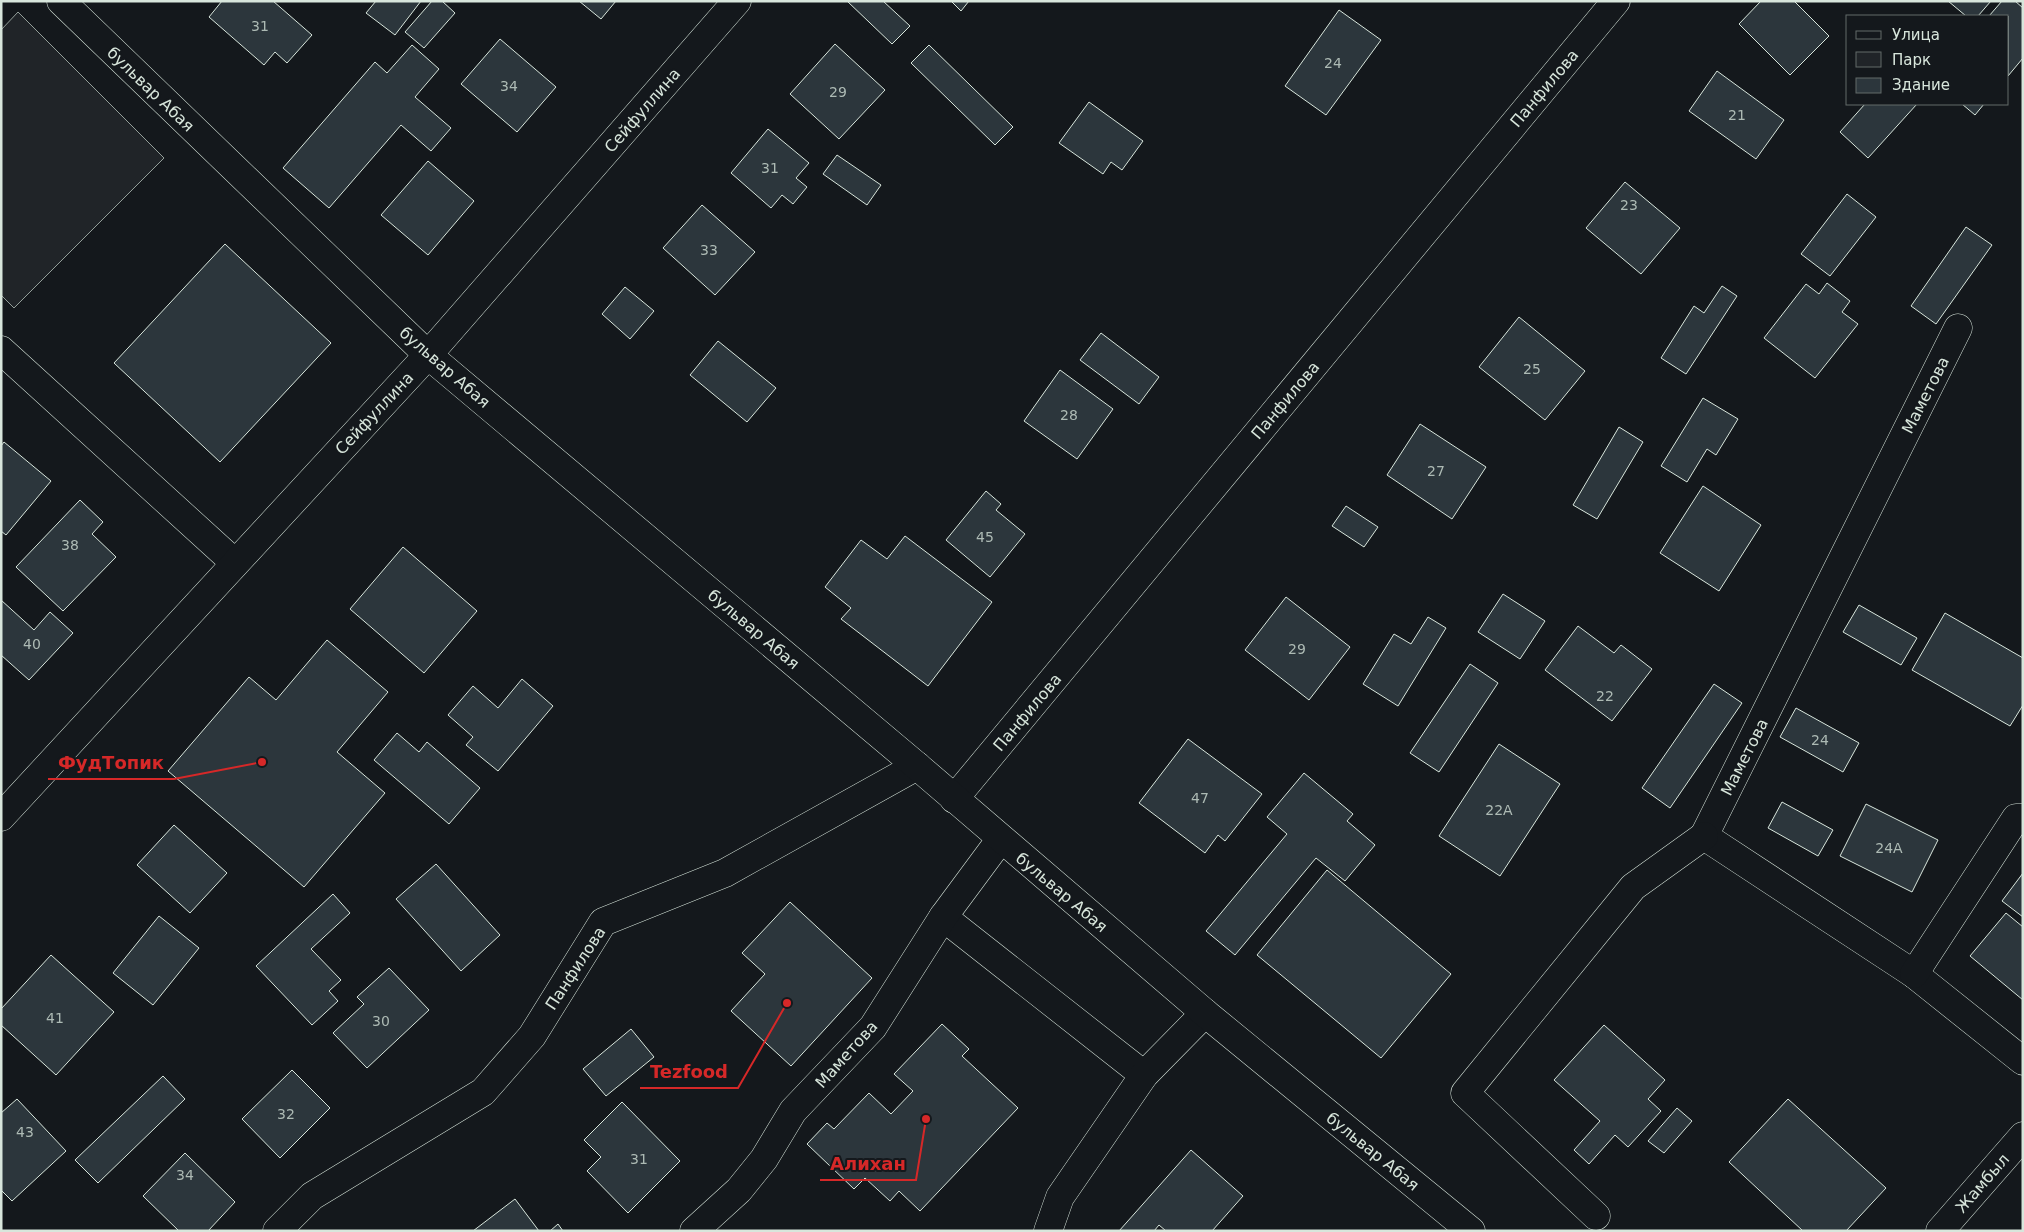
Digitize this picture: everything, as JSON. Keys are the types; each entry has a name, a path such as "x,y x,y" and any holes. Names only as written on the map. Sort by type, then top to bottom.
{"street":[{"name":"бульвар Абая","path":"60,1 428,355 917,766 1000,840 1205,1013 1471,1231"},
{"name":"Сейфуллина","path":"1,817 428,355 737,1"},
{"name":"Панфилова","path":"954,799 1616,1"},
{"name":"Маметова","path":"1704,836 1958,328"},
{"path":"1,350 235,563"},
{"name":"Панфилова","path":"278,1231 312,1196 483,1092 532,1036 603,922 726,873 917,766"},
{"path":"1914,974 2016,818 2023,818"},
{"path":"1596,1216 1465,1093 1633,887 1704,836 1914,974 2023,1061"},
{"name":"Маметова","path":"694,1231 739,1190 764,1160 793,1111 873,1027 943,917 1000,840"},
{"path":"943,917 1144,1075"},
{"path":"1048,1231 1060,1197 1144,1075 1205,1013"},
{"name":"Жамбыл","path":"1940,1231 2023,1136"}],"green space":[{"path":"18,12 164,158 14,308 1,295 1,30"}],"building":[{"path":"222,1 273,1 312,35 287,63 275,52 264,65 209,17"},
{"path":"376,1 421,1 395,35 366,13"},
{"path":"432,1 442,1 455,13 424,48 405,32"},
{"path":"579,1 616,1 601,19"},
{"path":"847,1 883,1 910,26 892,44"},
{"path":"951,1 969,1 961,11"},
{"path":"1761,1 1794,1 1829,36 1790,75 1739,24"},
{"path":"1948,1 1991,1 1979,15 1965,15"},
{"path":"2002,1 2015,1 2023,8 2023,58 2009,75 2009,15 1990,15"},
{"path":"1339,10 1381,40 1326,115 1285,86"},
{"path":"500,39 556,87 517,132 461,84"},
{"path":"835,44 885,90 839,139 790,94"},
{"path":"412,45 439,69 415,97 451,128 431,151 401,125 329,208 283,168 375,62 387,73"},
{"path":"929,45 1013,127 995,145 911,63"},
{"path":"1717,71 1784,120 1756,159 1689,111"},
{"path":"1089,102 1143,141 1122,170 1111,162 1103,174 1059,143"},
{"path":"1864,105 1916,105 1868,158 1840,132"},
{"path":"1963,105 1983,105 1975,115"},
{"path":"768,129 809,163 796,178 807,187 793,204 782,195 771,208 731,173"},
{"path":"837,155 881,185 867,205 823,174"},
{"path":"428,161 474,201 428,255 381,215"},
{"path":"1625,182 1680,228 1641,274 1586,228"},
{"path":"1847,194 1876,217 1830,276 1801,254"},
{"path":"702,205 755,252 715,295 663,248"},
{"path":"1966,227 1992,245 1936,324 1911,306"},
{"path":"225,244 331,343 220,462 114,363"},
{"path":"1827,283 1850,301 1842,312 1858,324 1815,378 1764,338 1806,284 1819,294"},
{"path":"1722,286 1737,296 1686,374 1661,358 1694,306 1704,313"},
{"path":"625,287 654,311 630,339 602,314"},
{"path":"1519,317 1585,371 1545,420 1479,367"},
{"path":"1101,333 1159,377 1139,404 1080,360"},
{"path":"718,341 776,388 747,422 690,375"},
{"path":"1060,370 1113,409 1077,459 1024,421"},
{"path":"1703,398 1738,419 1716,455 1707,449 1687,482 1661,466"},
{"path":"1420,424 1486,467 1452,519 1387,475"},
{"path":"1619,427 1643,442 1597,519 1573,505"},
{"path":"4,442 51,481 6,535 1,531 1,446"},
{"path":"1703,486 1761,525 1719,591 1660,553"},
{"path":"986,491 1001,504 996,510 1025,534 990,577 946,540"},
{"path":"80,500 103,522 92,534 116,557 63,611 16,567"},
{"path":"1346,506 1378,527 1364,547 1332,526"},
{"path":"905,536 992,602 928,686 841,619 851,608 825,587 861,540 887,559"},
{"path":"403,547 477,611 424,673 350,609"},
{"path":"1503,594 1545,621 1520,659 1478,632"},
{"path":"1286,597 1350,647 1309,700 1245,650"},
{"path":"1,600 34,630 50,612 73,633 29,680 1,655"},
{"path":"1859,605 1917,638 1901,665 1843,632"},
{"path":"1945,613 2023,658 2023,705 2010,726 1912,670"},
{"path":"1428,617 1446,628 1398,706 1363,684 1394,634 1411,644"},
{"path":"1578,626 1614,653 1621,645 1652,669 1612,721 1545,670"},
{"path":"327,640 388,692 337,752 385,793 304,887 168,771 249,677 276,700"},
{"path":"1470,664 1498,683 1439,772 1410,753"},
{"path":"522,679 553,706 498,771 466,745 473,737 448,715 473,686 498,708"},
{"path":"1714,684 1742,703 1670,808 1642,788"},
{"path":"1796,708 1859,743 1843,772 1780,737"},
{"path":"397,733 419,752 427,742 480,788 449,824 374,760"},
{"path":"1188,739 1262,794 1225,841 1218,835 1205,853 1139,803"},
{"path":"1499,744 1560,784 1500,876 1439,836"},
{"path":"1304,773 1353,814 1347,821 1375,845 1345,881 1316,858 1235,955 1206,931 1287,834 1267,817"},
{"path":"1782,802 1833,830 1818,856 1768,828"},
{"path":"1866,804 1938,840 1912,892 1840,856"},
{"path":"174,825 227,873 190,913 137,865"},
{"path":"436,864 500,935 461,971 396,899"},
{"path":"1327,870 1451,974 1381,1058 1257,955"},
{"path":"2023,873 2023,917 2002,901"},
{"path":"333,894 350,913 311,949 341,980 329,991 338,1001 312,1025 256,966"},
{"path":"790,902 872,978 791,1066 731,1011 765,974 742,953"},
{"path":"2006,913 2023,927 2023,1000 1970,956"},
{"path":"159,916 199,948 153,1005 113,973"},
{"path":"51,955 114,1012 56,1075 1,1025 1,1009"},
{"path":"389,968 429,1010 367,1068 333,1033 364,1004 357,997"},
{"path":"942,1024 969,1049 962,1056 1018,1108 920,1211 899,1191 890,1201 865,1178 854,1189 807,1144 827,1123 834,1129 869,1093 891,1114 913,1091 894,1074"},
{"path":"1604,1025 1665,1080 1648,1099 1661,1111 1628,1147 1615,1135 1589,1164 1574,1150 1600,1121 1554,1080"},
{"path":"631,1029 654,1057 606,1096 583,1069"},
{"path":"292,1070 330,1108 280,1158 242,1119"},
{"path":"163,1076 185,1099 98,1183 75,1160"},
{"path":"17,1099 66,1151 12,1201 1,1190 1,1113"},
{"path":"1788,1099 1886,1188 1846,1231 1803,1231 1729,1162"},
{"path":"622,1102 680,1161 628,1213 587,1171 601,1157 584,1140"},
{"path":"1677,1108 1692,1121 1664,1153 1648,1141"},
{"path":"1191,1150 1243,1196 1212,1231 1166,1231 1159,1225 1154,1231 1119,1231"},
{"path":"185,1153 235,1202 208,1231 179,1231 143,1196"},
{"path":"515,1199 539,1231 473,1231"},
{"path":"558,1224 563,1231 550,1231"}],"place":[{"name":"ФудТопик","path":"262,762"},
{"name":"Tezfood","path":"787,1003"},
{"name":"Алихан","path":"926,1119"}]}
